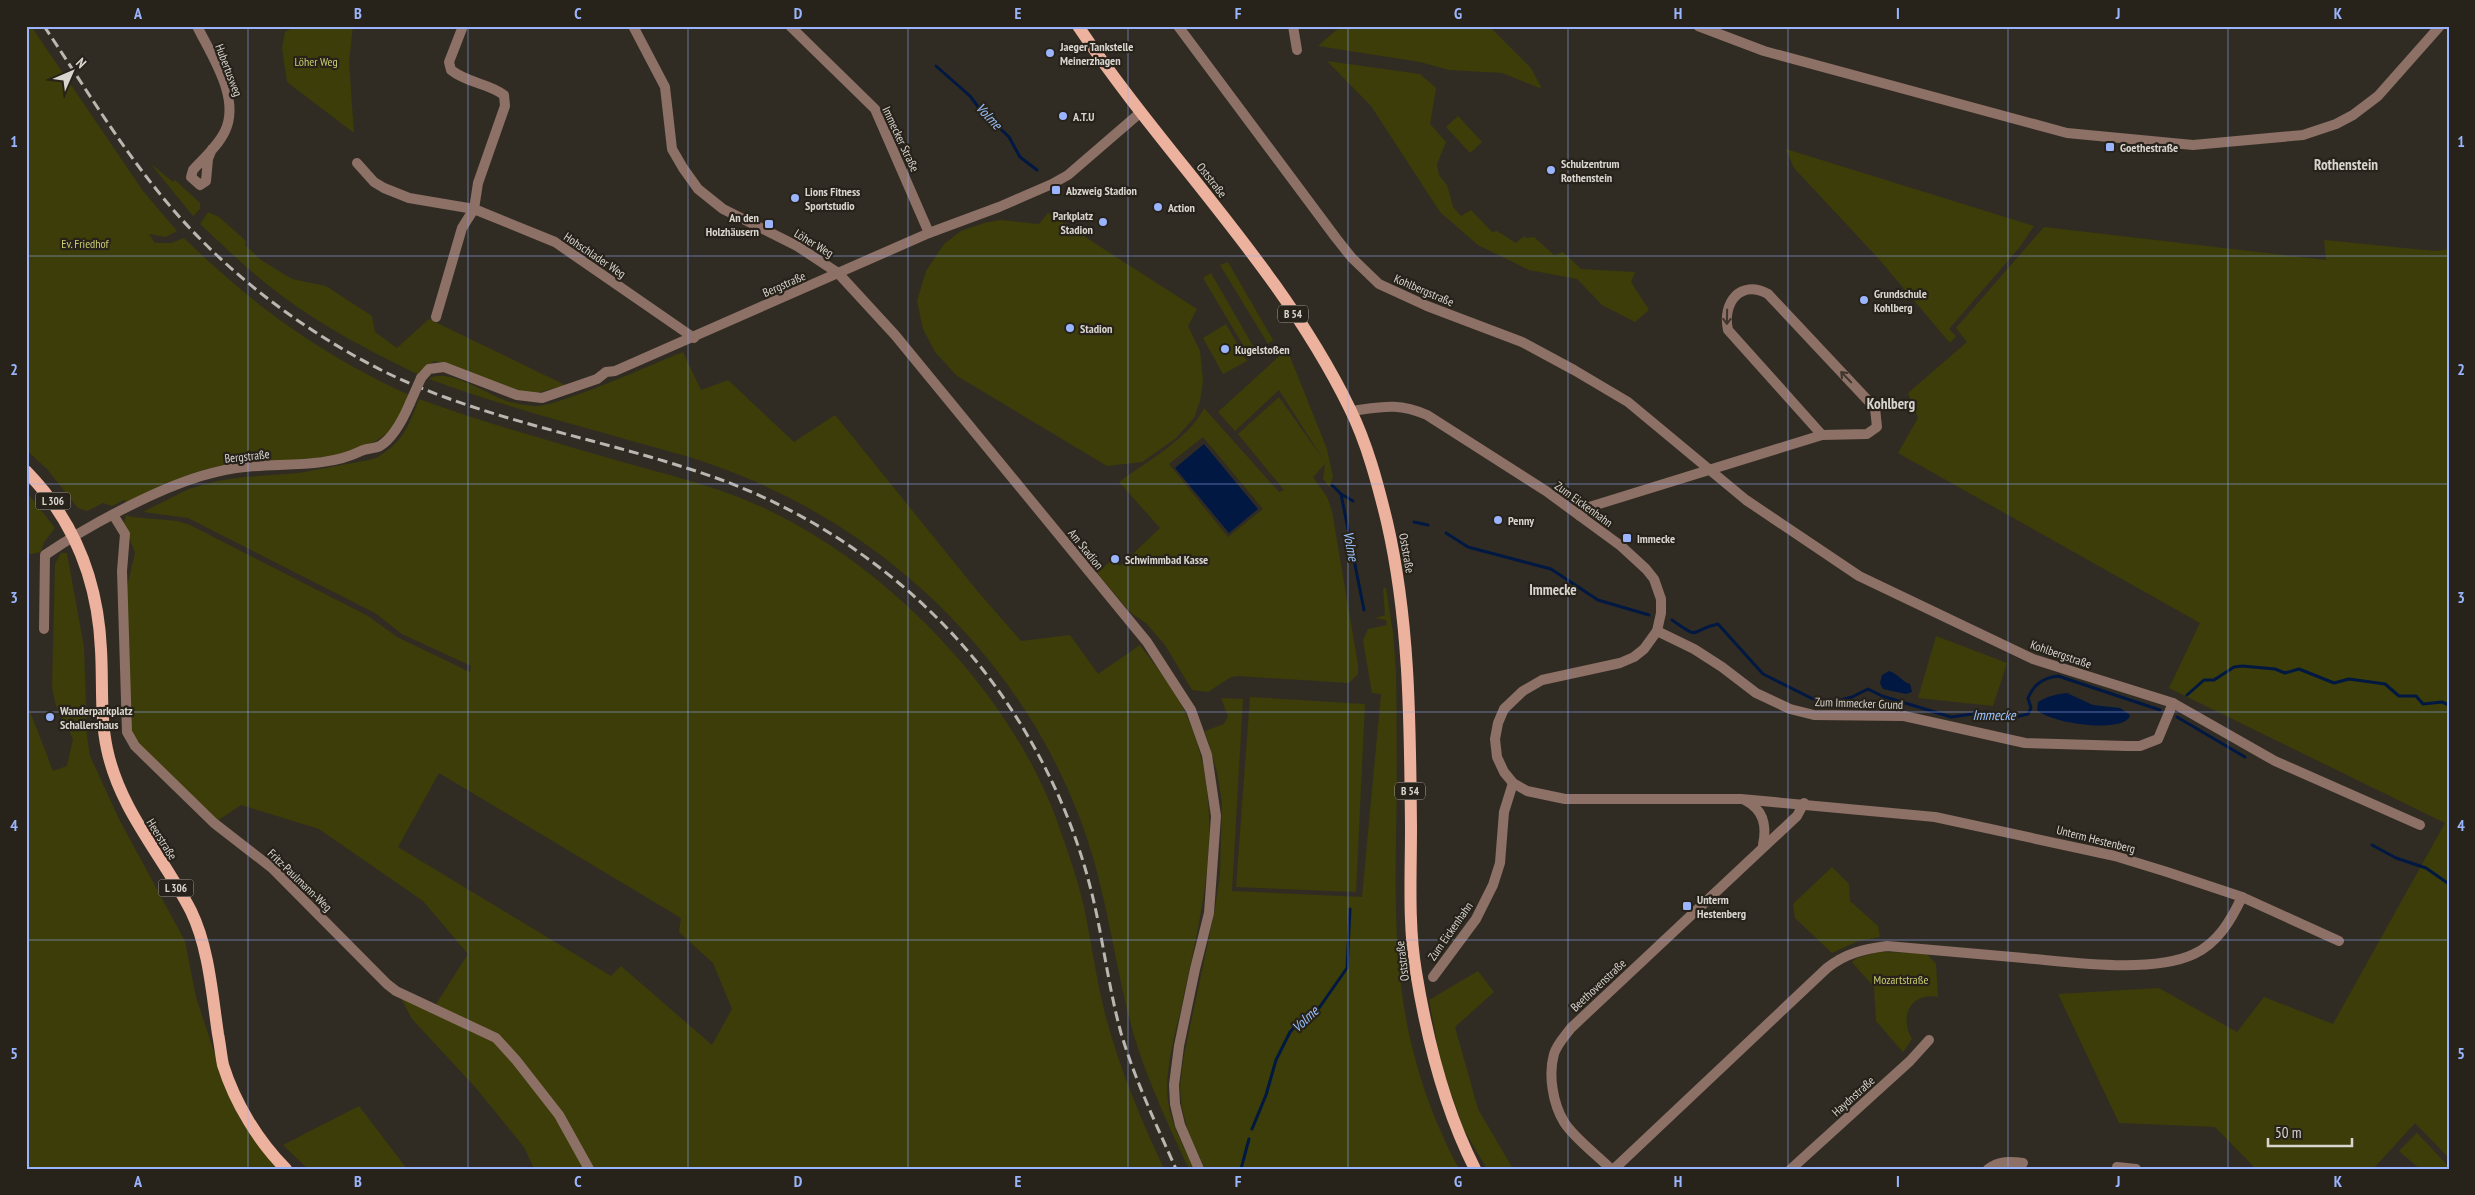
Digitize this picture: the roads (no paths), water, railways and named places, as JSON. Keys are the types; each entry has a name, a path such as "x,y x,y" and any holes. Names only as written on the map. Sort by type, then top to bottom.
{"main road":[{"name":"Oststraße","path":"1078,26 1141,112 1261,267 1306,333 1351,411 1366,450 1387,520 1404,633 1408,689 1411,893 1416,970 1438,1071 1459,1133 1475,1169"},
{"name":"Heerstraße","path":"26,471 46,492 74,535 89,573 95,599 101,648 104,732 119,789 134,820 191,912 208,971 223,1064 250,1123 286,1169"}],"street":[{"name":"Hubertusweg","path":"197,26 220,73 230,107 226,130 212,149"},
{"path":"436,317 462,228 474,209 478,183 505,106 504,95 495,89 460,78 451,70 449,62 463,26"},
{"name":"Löher Weg","path":"634,26 665,87 672,149 698,189 722,209 797,246 838,273"},
{"name":"Immecker Straße","path":"790,26 875,109 929,232"},
{"name":"Kohlbergstraße","path":"1178,26 1336,238 1352,258 1380,284 1428,306 1522,342 1628,402 1746,500 1859,576 2033,659 2173,703 2275,761 2420,825"},
{"path":"1293,26 1297,50"},
{"path":"1698,26 1764,52 2067,134 2193,144 2303,134 2336,124 2378,96 2440,26"},
{"name":"Bergstraße","path":"74,535 179,484 222,470 300,464 353,455 362,450 377,448 393,432 410,403 421,378 429,368 444,366 517,395 542,398 597,379 606,372 615,371 694,338 929,232 999,207 1068,175 1141,112"},
{"name":"Hohschlader Weg","path":"357,163 374,182 409,198 474,209 555,242 694,338"},
{"name":"Am Stadion","path":"838,273 895,335 1020,485 1146,642 1186,701 1198,726 1207,755 1216,816 1213,884 1209,913 1179,1046 1174,1085 1175,1104 1180,1124 1199,1169"},
{"path":"1580,516 1586,508 1711,471 1760,453 1822,435 1853,436 1873,431 1877,427 1875,408 1768,294 1758,289 1747,290 1738,294 1729,304 1725,317 1728,330 1822,435"},
{"name":"Zum Eickenhahn","path":"1351,411 1394,405 1411,408 1427,415 1580,516 1631,555 1654,579 1660,599 1661,612 1657,631 1644,649 1634,657 1620,663 1542,680 1514,699 1504,709 1498,723 1495,739 1497,757 1504,772 1513,783 1504,812 1500,863 1493,885 1476,919 1432,977"},
{"name":"Fritz-Paulmann-Weg","path":"114,516 125,534 122,571 127,732 135,746 214,824 272,868 387,984 396,991 496,1038 516,1060 559,1115 589,1169"},
{"path":"44,630 44,556 74,535"},
{"name":"Zum Immecker Grund","path":"1657,631 1701,654 1765,698 1790,709 1814,715 1904,716 2025,742 2140,746 2158,739 2173,703"},
{"name":"Unterm Hestenberg","path":"1513,783 1527,791 1565,799 1741,799 1804,803 1936,817 2114,856 2242,897 2339,941"},
{"path":"1741,799 1754,806 1762,815 1765,826 1763,846"},
{"path":"1763,846 1797,816 1804,803"},
{"name":"Beethovenstraße","path":"1613,1169 1565,1123 1556,1106 1553,1090 1554,1054 1571,1028 1754,857 1763,846"},
{"path":"1613,1169 1827,968 1843,956 1860,950 1887,946 2068,962 2123,964 2167,962 2194,954 2219,936 2234,914 2242,897"},
{"name":"Haydnstraße","path":"1791,1169 1910,1061 1929,1040"},
{"path":"1988,1169 1994,1165 2009,1161 2023,1163"},
{"path":"2117,1167 2136,1169"}],"water":[{"path":"1204,444 1258,509 1229,533 1175,468"},
{"path":"1889,671 1910,684 1912,692 1906,694 1883,689 1880,683 1882,675"},
{"path":"2067,693 2093,705 2120,708 2130,715 2129,718 2111,725 2083,724 2055,719 2037,710 2038,702 2045,698"}],"waterway":[{"name":"Volme","path":"936,66 970,96 979,108 1009,137 1020,157 1037,170"},
{"name":"Volme","path":"1332,485 1341,494 1364,610"},
{"name":"Immecke","path":"1341,494 1353,501"},
{"name":"Immecke","path":"1414,522 1428,525"},
{"name":"Immecke","path":"1446,533 1468,547 1551,569 1598,600 1649,615"},
{"name":"Immecke","path":"1672,620 1692,633 1718,624 1763,674 1813,699"},
{"name":"Immecke","path":"2187,695 2204,680 2214,680 2234,667 2242,666 2275,669 2285,673 2299,669 2334,683 2349,679 2385,684 2399,696 2416,696 2423,704 2442,702 2449,705"},
{"name":"Immecke","path":"1833,702 1852,697 1868,689 1882,696 1951,717 1987,712 2011,718 2028,714 2031,708 2028,698 2036,685 2043,680 2058,676 2160,710"},
{"path":"2177,717 2245,757"},
{"path":"2372,845 2396,858 2426,868 2449,884"},
{"name":"Volme","path":"1252,1129 1266,1095 1276,1060 1290,1032 1304,1017 1319,1008 1347,968 1350,909"},
{"name":"Volme","path":"1241,1169 1249,1139"}],"railway":[{"path":"44,26 126,150 180,217 232,269 319,335 383,371 423,389 507,417 677,465 756,494 792,511 860,553 922,603 950,631 976,661 1014,713 1031,741 1060,798 1072,828 1091,890 1121,1033 1139,1085 1176,1169"}],"place":[{"name":"Jaeger Tankstelle Meinerzhagen","path":"1050,53"},
{"name":"A.T.U","path":"1063,116"},
{"name":"Goethestraße","path":"2110,147"},
{"name":"Schulzentrum Rothenstein","path":"1551,170"},
{"name":"Abzweig Stadion","path":"1056,190"},
{"name":"Lions Fitness Sportstudio","path":"795,198"},
{"name":"Action","path":"1158,207"},
{"name":"Parkplatz Stadion","path":"1103,222"},
{"name":"An den Holzhäusern","path":"769,224"},
{"name":"Grundschule Kohlberg","path":"1864,300"},
{"name":"Stadion","path":"1070,328"},
{"name":"Kugelstoßen","path":"1225,349"},
{"name":"Penny","path":"1498,520"},
{"name":"Immecke","path":"1627,538"},
{"name":"Schwimmbad Kasse","path":"1115,559"},
{"name":"Wanderparkplatz Schallershaus","path":"50,717"},
{"name":"Unterm Hestenberg","path":"1687,906"}],"district":[{"name":"Rothenstein","path":"2346,164"},
{"name":"Kohlberg","path":"1891,403"},
{"name":"Immecke","path":"1553,589"}],"park label":[{"name":"Ev. Friedhof","path":"85,243"},
{"name":"Mozartstraße","path":"1901,979"}]}
